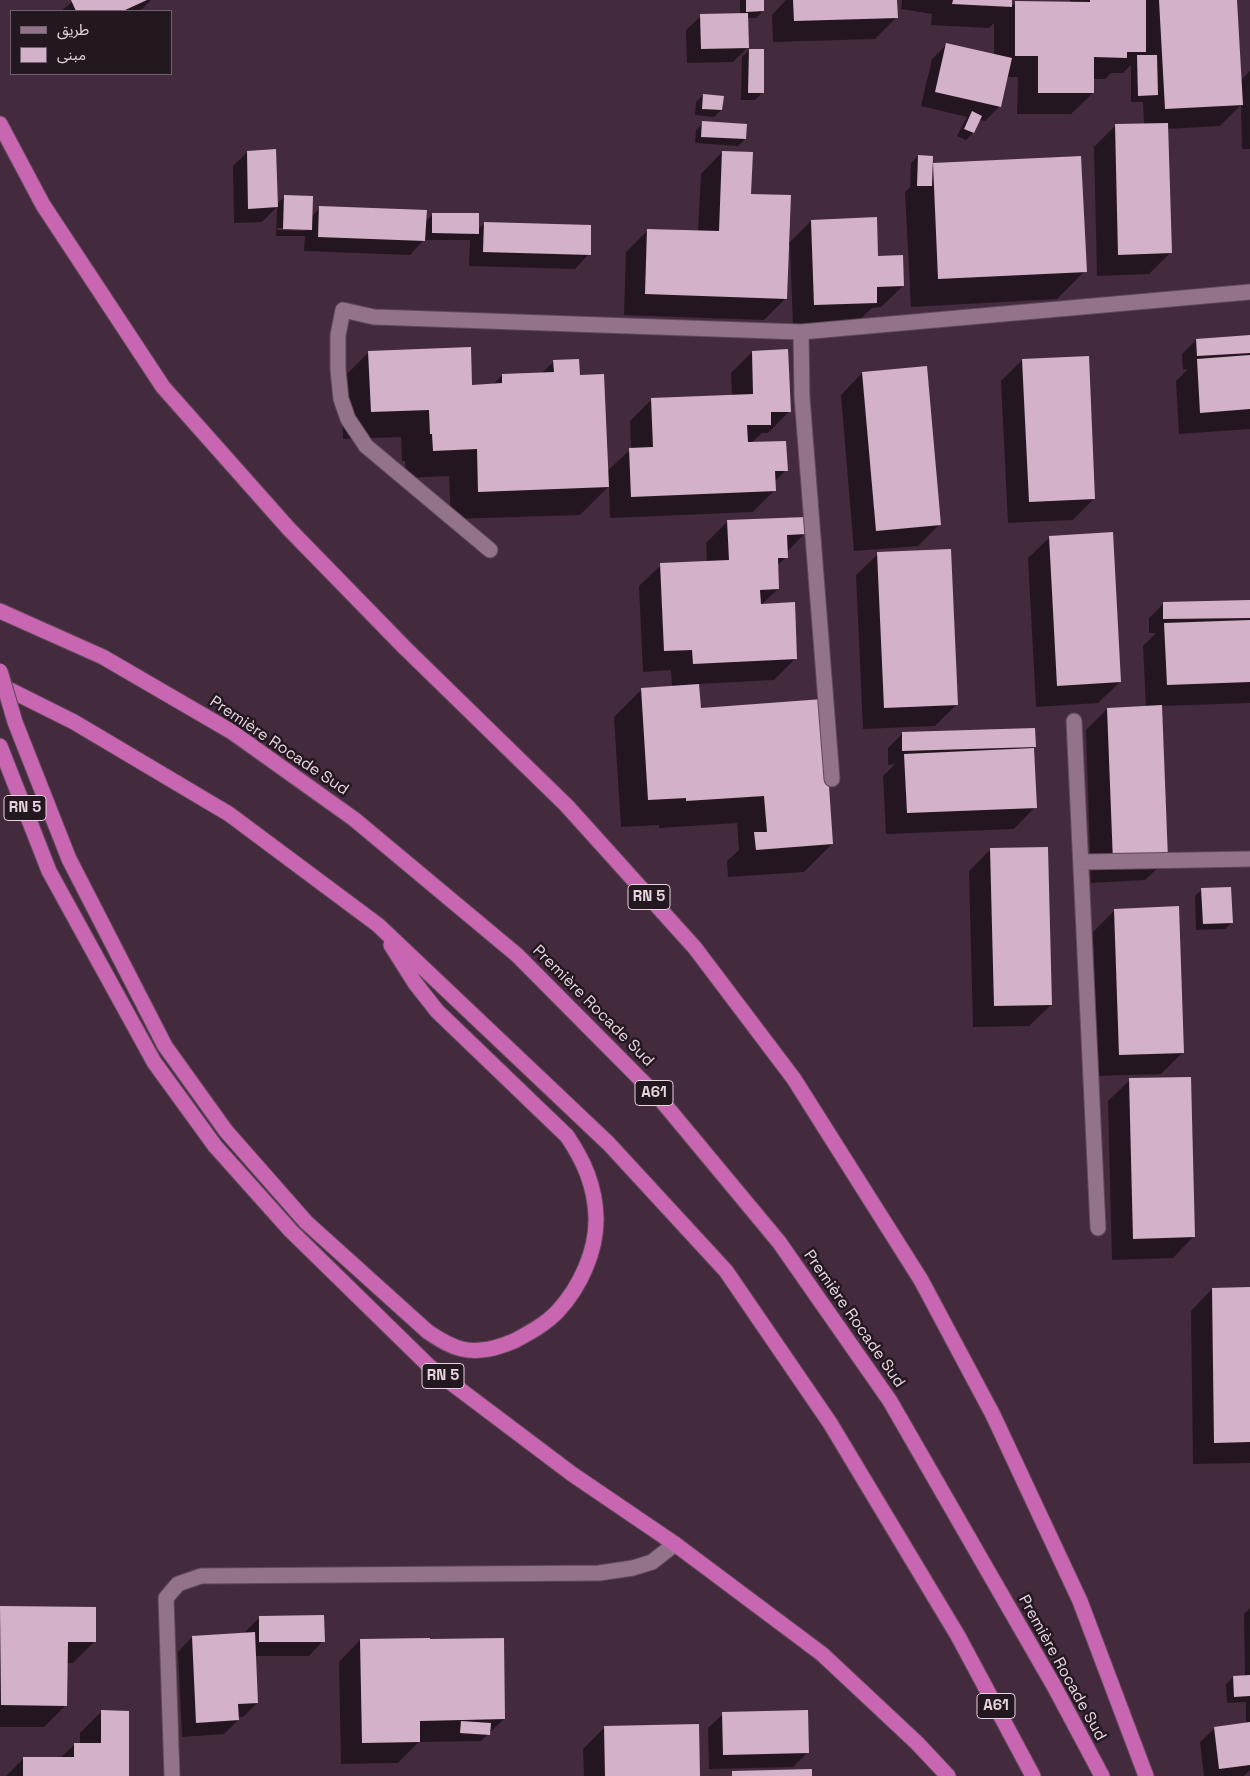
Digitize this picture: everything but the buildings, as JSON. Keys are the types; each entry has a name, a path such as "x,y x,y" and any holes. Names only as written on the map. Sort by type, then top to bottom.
{"highway":[{"name":"RN 5","path":"0,124 43,205 162,387 310,550 404,648 567,806 695,948 794,1079 921,1280 993,1415 1080,1601 1146,1776"},
{"name":"Première Rocade Sud","path":"0,611 103,657 232,732 354,818 518,955 661,1100 779,1242 890,1401 1054,1686 1102,1776"},
{"path":"0,671 15,722 69,859 165,1046 226,1131 306,1222 428,1332 443,1342 462,1349 480,1351 499,1347 530,1333 557,1312 578,1284 591,1252 596,1219 594,1196 589,1175 580,1154 567,1136 426,999 378,925"},
{"name":"A61","path":"0,685 74,722 229,814 378,925 609,1144 726,1271 830,1423 958,1636 1033,1776"},
{"name":"RN 5","path":"0,746 49,871 154,1062 215,1146 291,1231 430,1367 572,1474 675,1544 822,1654 917,1743 948,1776"}],"street":[{"path":"490,550 366,446 348,419 341,399 338,370 338,335 343,310 374,317 801,332 1250,292"},
{"path":"801,332 802,397 832,779"},
{"path":"1074,721 1098,1228"},
{"path":"1081,862 1250,859"},
{"path":"172,1776 166,1598 178,1584 200,1576 599,1573 633,1568 652,1562 675,1544"}]}
